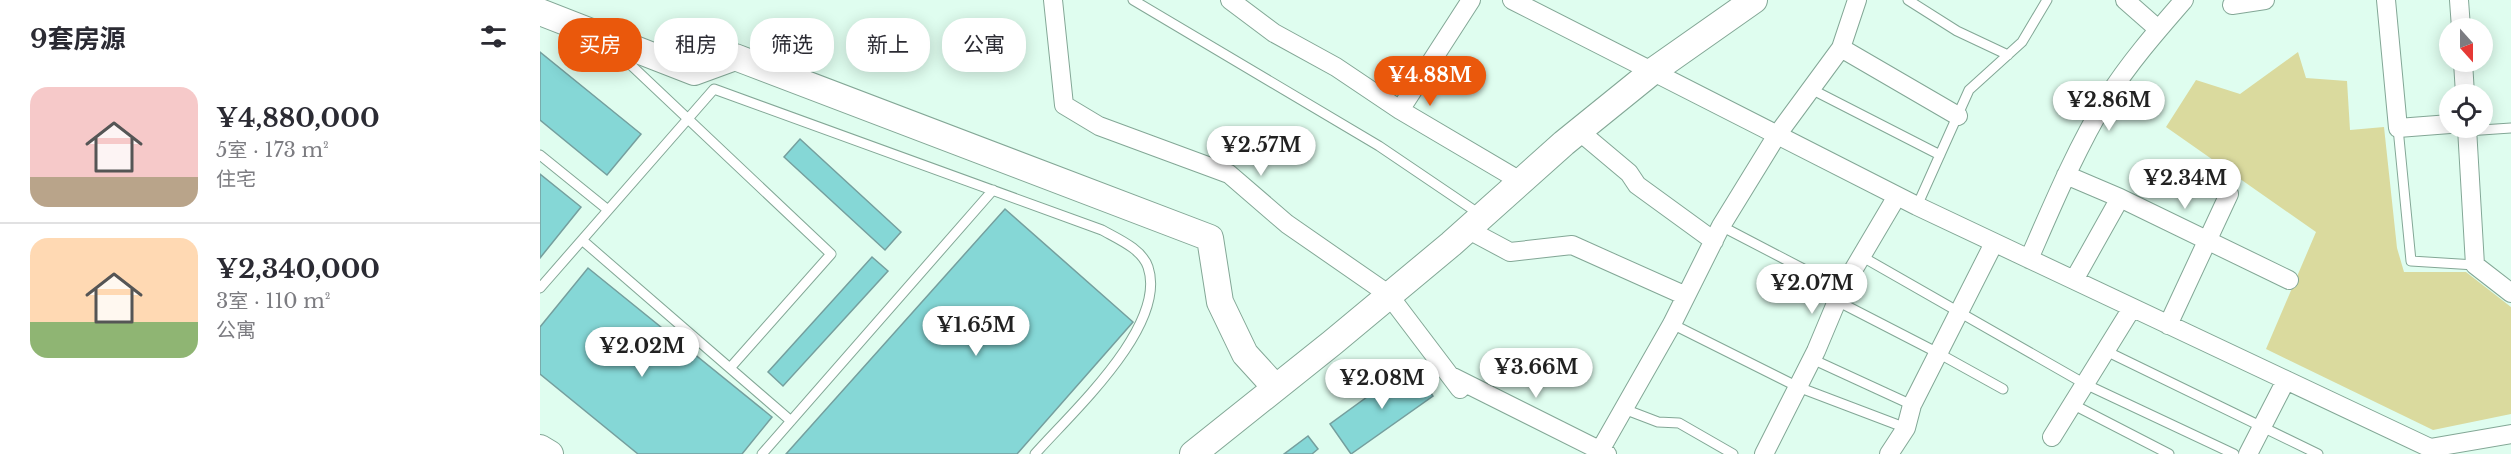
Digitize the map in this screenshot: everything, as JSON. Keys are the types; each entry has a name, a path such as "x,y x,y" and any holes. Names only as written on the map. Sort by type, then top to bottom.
{"street":[{"path":"1053,0 1064,105 1099,126 1229,174 1287,224 1388,294 1455,382 1602,453 1718,234 1777,135 1841,48 1857,0"},
{"path":"1230,0 1274,33 1336,67 1400,110 1522,182"},
{"path":"1400,110 1472,0"},
{"path":"1512,0 1917,206 2431,451 2511,434"},
{"path":"1193,454 1276,388 1653,71 1754,0"},
{"path":"2126,0 2158,29"},
{"path":"2029,259 2066,175 2108,97 2158,29 2184,0"},
{"path":"2231,2 2265,0"},
{"path":"2386,0 2398,128 2439,125"},
{"path":"2459,0 2460,18"},
{"path":"540,12 558,19"},
{"path":"1841,48 1958,116"},
{"path":"642,51 694,72 735,57 1210,238 1220,302 1245,354 1276,388"},
{"path":"1580,131 1629,173 1637,185 1718,234"},
{"path":"2468,138 2475,265 2511,293"},
{"path":"2066,175 2120,198 2289,280"},
{"path":"2168,325 2229,194"},
{"path":"1764,454 1812,358 1839,295 1897,196"},
{"path":"2074,280 2120,198"},
{"path":"1475,222 1510,252 1572,244 1686,296"},
{"path":"1888,454 1906,428 1912,405 1994,243"},
{"path":"2052,437 2132,308"},
{"path":"2248,454 2286,380"},
{"path":"540,448 550,454"}],"lane":[{"path":"1133,0 1379,146 1475,222"},
{"path":"1908,0 1957,31 2008,55"},
{"path":"1917,206 1970,90 2022,42 2048,0"},
{"path":"637,72 831,254 730,368"},
{"path":"540,288 714,88 1102,230 1129,245 1148,266 1151,291 1140,328 1120,359 1035,454"},
{"path":"1811,89 1940,155"},
{"path":"2398,128 2411,261 2475,265"},
{"path":"2493,128 2511,128"},
{"path":"540,155 608,210"},
{"path":"762,454 993,190"},
{"path":"1718,234 1839,295 2003,389"},
{"path":"582,240 791,421"},
{"path":"1861,256 2085,384 2234,454"},
{"path":"1672,324 1798,387 1906,428"},
{"path":"2106,351 2318,454"},
{"path":"1812,358 1912,405"},
{"path":"2072,405 2169,454"},
{"path":"1624,409 1658,422 1679,423 1733,454"}],"green space":[{"path":"2298,52 2306,78 2347,81 2350,130 2384,127 2397,248 2404,272 2466,272 2511,307 2511,414 2433,430 2266,349 2316,232 2166,127 2196,80 2240,94"}],"building":[{"path":"540,52 558,67 558,72 565,72 641,134 607,175 540,120"},
{"path":"800,139 901,232 885,250 784,157"},
{"path":"540,174 581,207 540,258"},
{"path":"1005,209 1133,322 1017,454 786,454"},
{"path":"872,257 888,271 783,386 768,372"},
{"path":"588,268 772,417 742,454 638,454 540,374 540,327"},
{"path":"1411,365 1433,396 1351,454 1330,424"},
{"path":"1308,436 1318,449 1312,454 1284,454"}]}
